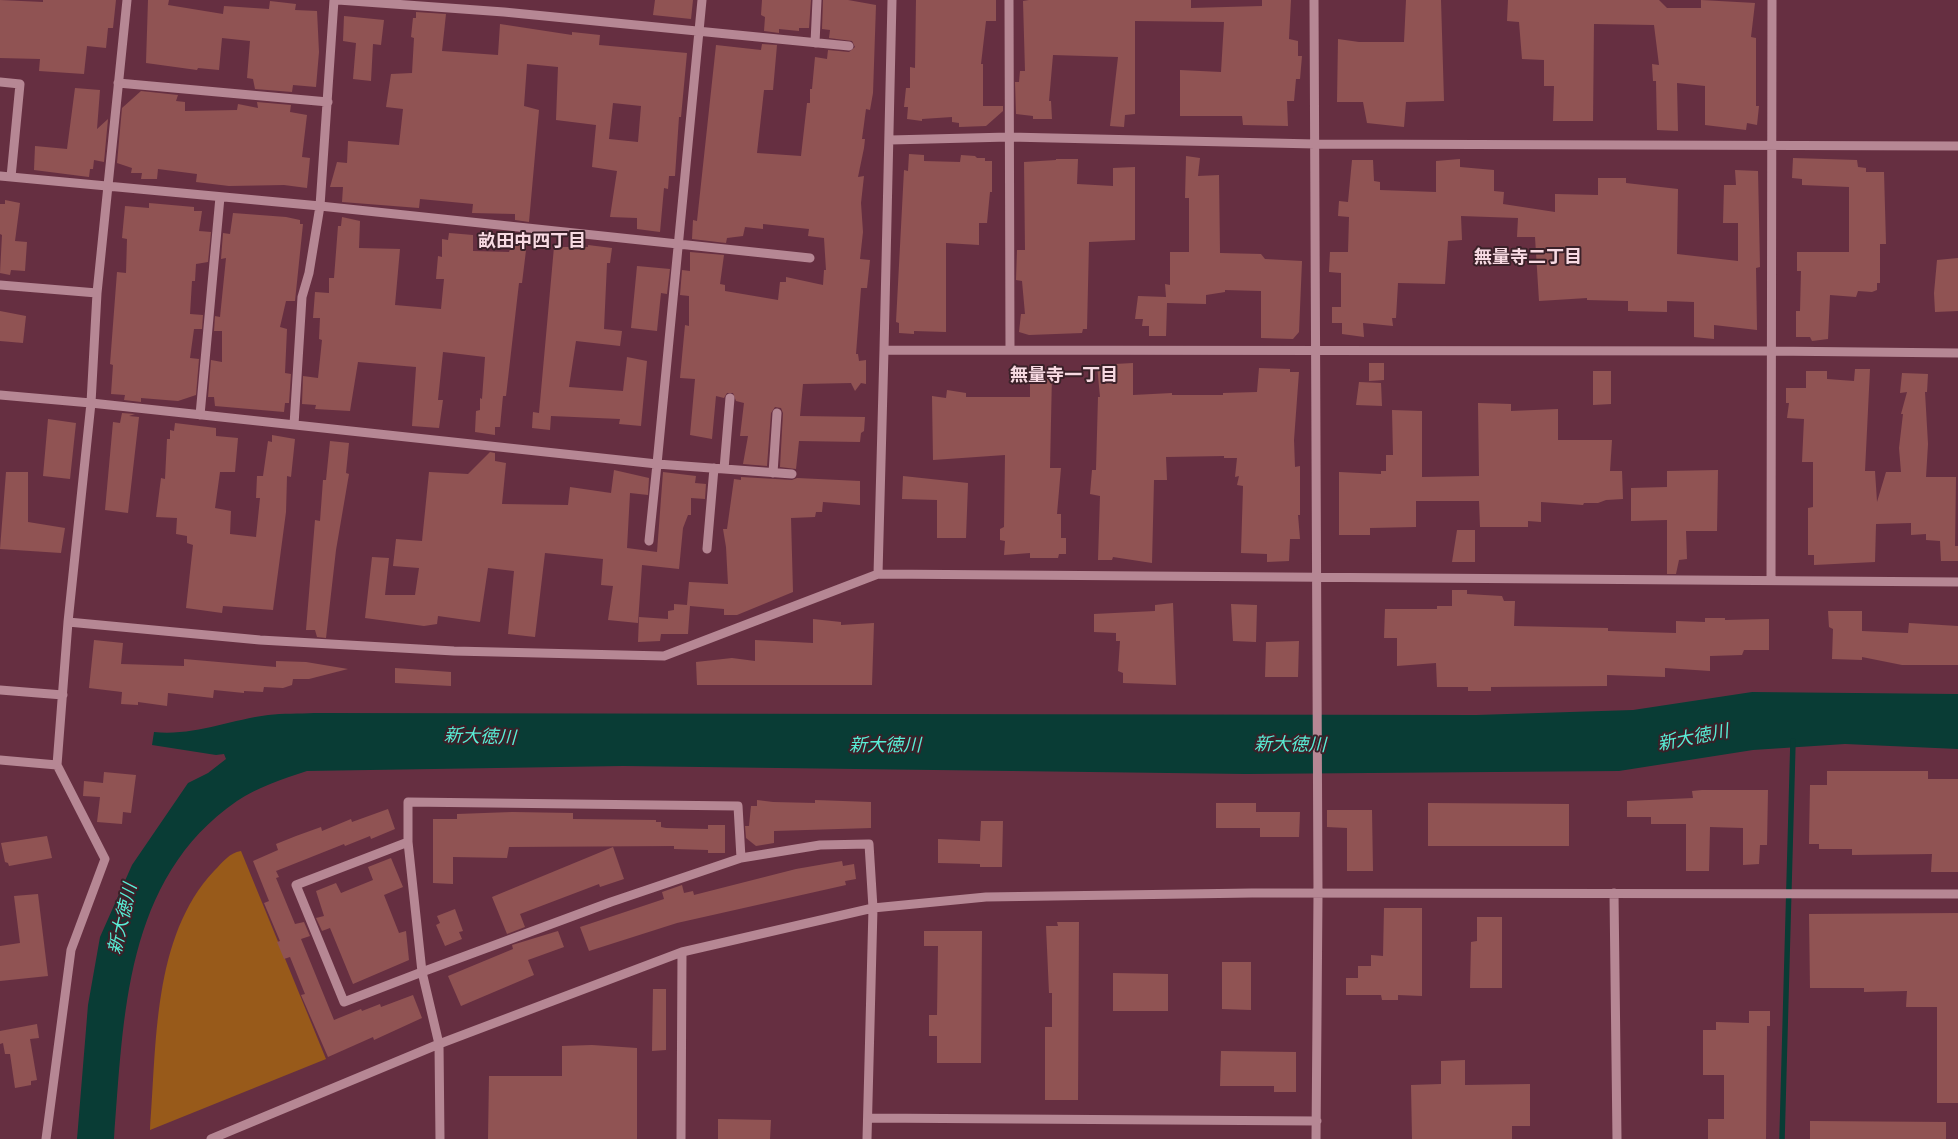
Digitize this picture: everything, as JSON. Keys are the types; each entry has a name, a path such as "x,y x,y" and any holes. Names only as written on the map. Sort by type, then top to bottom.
{"street":[{"path":"46,1139 72,950 104,859 57,765 68,622 90,403 97,293 127,0"},
{"path":"294,425 302,297 309,273 320,206 336,0 504,12 849,46"},
{"path":"649,541 702,0"},
{"path":"815,43 817,0"},
{"path":"878,574 892,0"},
{"path":"1008,0 1010,350"},
{"path":"1314,0 1315,578 1318,894 1316,1139"},
{"path":"1771,580 1770,351 1774,145 1772,0"},
{"path":"0,82 20,84 11,176"},
{"path":"118,83 328,102"},
{"path":"890,140 1009,137 1314,144 1958,146"},
{"path":"0,176 320,206 810,258"},
{"path":"200,415 220,196"},
{"path":"0,284 97,293"},
{"path":"884,350 1958,353"},
{"path":"0,395 657,464 792,474"},
{"path":"724,469 730,398"},
{"path":"773,473 777,414"},
{"path":"708,549 714,468"},
{"path":"68,622 260,640 416,649 664,656 878,574 1958,582"},
{"path":"0,690 62,696"},
{"path":"0,760 57,765"},
{"path":"440,1139 440,1044 422,972 408,842 408,802 738,806 741,858"},
{"path":"408,842 296,885 344,1002 611,902 741,858 820,844 869,844 872,908 867,1139"},
{"path":"211,1139 440,1044 682,952 872,908 986,897 1833,892 1958,894"},
{"path":"1614,893 1617,1139"},
{"path":"681,1139 682,952"},
{"path":"868,1118 1317,1121"}],"shaded area":[{"path":"241,851 326,1059 150,1130 157,1028 161,993 168,960 179,927 194,898 223,861"}],"water":[{"name":"新大徳川","path":"1752,692 1958,694 1958,749 1845,744 1753,750 1619,771 1246,774 623,766 307,771 262,787 237,801 200,833 172,869 151,910 137,953 122,1045 114,1139 77,1139 88,1005 100,937 132,865 188,783 208,773 226,759 224,754 216,755 152,745 154,732 169,733 197,730 268,715 314,713 1476,715 1633,710"}],"building":[{"path":"0,0 43,2 43,0 116,0 113,28 108,28 106,48 87,46 84,74 39,71 40,59 0,58"},
{"path":"148,0 169,0 168,5 223,14 224,6 269,9 270,1 296,4 295,10 317,11 319,52 316,87 293,85 292,92 255,89 253,79 247,78 250,41 222,38 219,70 198,68 197,70 146,63"},
{"path":"655,0 693,0 691,19 653,15"},
{"path":"762,0 811,0 809,28 799,28 799,31 779,29 779,33 764,31 765,17 761,15"},
{"path":"823,0 848,0 876,5 873,93 870,110 866,109 862,139 865,139 864,148 858,177 864,176 861,203 863,232 860,259 870,260 867,288 861,288 856,354 858,354 859,361 866,360 866,384 861,383 855,391 851,383 803,384 800,416 865,417 864,431 861,433 860,442 799,441 796,469 780,467 783,413 781,408 775,407 771,413 767,466 743,464 748,436 740,436 744,403 736,401 733,393 727,393 724,398 716,396 712,439 690,435 695,379 680,378 685,325 689,326 689,296 680,295 682,270 690,271 690,252 724,255 720,284 725,285 725,291 778,300 780,282 786,282 786,277 823,285 824,270 826,270 824,238 808,236 809,229 763,224 763,229 745,227 743,236 727,238 726,243 692,239 693,220 697,221 716,45 761,50 762,44 777,45 773,90 764,90 757,153 801,156 807,103 810,103 810,89 812,89 815,57 827,59 828,50 849,52 855,47 852,41 829,38 830,30 822,29"},
{"path":"916,0 996,0 996,21 986,21 981,64 983,64 983,106 1003,106 1003,111 986,126 959,127 959,123 952,122 952,117 922,119 922,121 907,119 908,107 904,107 906,88 910,88 910,67 915,68"},
{"path":"1191,0 1191,8 1262,6 1262,0 1291,0 1289,39 1298,41 1298,56 1302,56 1300,79 1296,79 1294,101 1287,101 1288,126 1243,125 1242,116 1180,116 1180,70 1221,72 1224,22 1135,21 1135,114 1125,115 1124,127 1110,126 1118,57 1053,55 1049,101 1051,101 1052,119 1033,119 1033,116 1016,114 1015,82 1019,82 1020,71 1025,71 1023,1"},
{"path":"1406,0 1441,0 1444,101 1406,102 1404,127 1367,123 1363,102 1337,102 1338,39 1359,42 1404,42"},
{"path":"1508,0 1659,0 1667,8 1701,8 1701,0 1755,3 1751,37 1756,38 1756,106 1759,106 1757,125 1747,123 1746,130 1705,125 1705,86 1677,83 1678,131 1657,130 1656,81 1653,81 1652,64 1659,65 1654,25 1594,24 1593,121 1553,121 1554,86 1544,86 1544,60 1522,59 1519,22 1507,21"},
{"path":"416,12 446,14 442,51 498,55 500,24 572,35 572,32 600,35 599,45 687,53 681,117 679,117 675,176 669,176 668,189 664,188 660,232 637,229 637,218 610,217 617,171 592,167 596,125 556,120 558,67 527,64 524,106 539,110 529,222 515,220 515,214 472,213 473,204 420,199 419,208 342,202 343,187 330,187 337,162 347,163 348,141 399,145 403,109 386,107 391,74 412,73 414,38 411,37 413,18 416,18","holes":["613,103 641,106 638,142 609,139"]},
{"path":"344,16 384,20 381,45 373,44 371,81 353,79 356,43 343,41"},
{"path":"75,88 100,90 97,129 108,119 104,162 94,160 93,169 90,169 89,177 34,170 35,146 67,149"},
{"path":"141,91 178,95 176,101 185,102 185,111 237,110 238,104 258,108 257,102 291,105 290,112 307,115 302,157 310,158 307,188 284,185 229,186 196,182 197,174 158,169 157,179 141,179 142,173 131,173 132,168 117,163 122,108"},
{"path":"909,154 924,155 924,161 960,162 961,155 975,156 977,158 985,158 985,161 992,161 992,192 990,192 987,223 979,223 979,245 946,243 946,332 914,331 914,334 899,333 899,323 896,322 904,170 908,171"},
{"path":"1186,156 1200,158 1198,176 1219,175 1220,253 1261,254 1265,259 1302,261 1299,332 1293,339 1261,338 1261,291 1225,290 1225,292 1206,295 1206,304 1167,303 1166,336 1149,336 1149,326 1142,326 1143,319 1135,319 1138,296 1166,297 1165,284 1170,285 1170,252 1189,252 1189,198 1185,198"},
{"path":"1793,158 1857,160 1858,167 1866,168 1866,172 1884,172 1886,244 1880,244 1880,283 1877,283 1877,290 1872,292 1858,291 1856,297 1830,295 1828,339 1812,341 1810,337 1796,337 1796,311 1800,311 1801,271 1797,271 1797,252 1849,252 1849,187 1802,185 1802,179 1792,178"},
{"path":"1078,159 1077,184 1113,186 1113,168 1135,167 1135,240 1089,242 1087,329 1083,329 1082,333 1029,335 1019,332 1021,314 1025,314 1022,281 1016,280 1017,250 1025,250 1024,162"},
{"path":"1460,159 1460,167 1494,170 1494,191 1504,192 1503,204 1555,212 1555,194 1598,195 1598,178 1626,178 1626,183 1678,189 1677,254 1738,261 1738,223 1723,223 1724,185 1736,185 1735,170 1758,171 1760,267 1756,268 1757,330 1714,325 1714,339 1694,337 1694,302 1667,301 1667,312 1628,311 1628,301 1587,300 1587,298 1539,301 1535,237 1517,237 1518,218 1461,216 1462,240 1448,241 1445,284 1398,283 1396,318 1392,318 1393,326 1363,323 1364,337 1342,334 1342,323 1332,323 1332,307 1341,307 1341,273 1329,272 1330,252 1348,252 1349,217 1338,216 1339,201 1348,202 1352,160 1373,160 1374,181 1380,182 1380,190 1436,192 1436,161"},
{"path":"5,200 20,203 15,241 27,242 25,271 11,270 10,275 0,273 2,235 0,234 0,204 5,204"},
{"path":"149,203 194,207 194,211 202,211 199,231 211,232 208,262 196,264 195,281 192,281 190,314 203,315 202,329 194,329 190,358 199,359 196,395 178,401 141,398 141,402 124,400 125,395 111,394 113,365 110,364 117,272 126,273 127,239 122,238 125,206 149,208"},
{"path":"233,213 286,217 300,220 300,224 303,224 295,301 286,301 280,327 287,329 285,373 291,374 289,403 285,403 284,412 215,406 214,397 208,397 211,360 222,362 222,331 214,331 215,316 220,317 226,258 221,259 223,233 230,234"},
{"path":"342,217 360,221 359,248 400,249 395,305 441,309 444,279 436,279 438,256 442,257 442,239 448,240 449,233 473,235 473,251 509,252 515,233 528,234 522,283 519,283 506,396 503,396 500,427 495,427 495,435 475,432 476,411 480,410 480,398 482,399 485,357 443,352 438,400 443,400 439,428 412,426 416,367 358,362 350,411 315,409 316,405 302,404 303,376 318,378 322,340 319,339 320,318 313,318 315,292 329,293 329,278 334,278 338,226 341,226"},
{"path":"588,245 612,248 610,263 607,263 604,329 622,331 620,346 576,341 569,387 623,391 627,357 647,361 641,426 619,424 620,419 551,416 550,430 532,428 533,412 539,413 554,247 588,247"},
{"path":"1958,258 1958,311 1935,312 1934,293 1937,260"},
{"path":"637,266 670,269 667,294 661,293 657,331 631,328"},
{"path":"0,311 26,316 23,343 0,341"},
{"path":"1133,363 1133,395 1172,393 1172,395 1223,395 1223,393 1257,392 1259,368 1290,369 1290,372 1299,372 1294,440 1295,467 1300,466 1300,515 1298,515 1300,539 1290,539 1289,561 1267,562 1267,554 1241,553 1243,486 1237,485 1239,476 1235,477 1237,458 1224,458 1224,456 1166,457 1167,480 1154,480 1152,563 1113,557 1112,560 1098,560 1100,496 1090,494 1092,470 1096,470 1098,397 1100,397 1097,365"},
{"path":"1369,363 1384,363 1384,380 1369,381"},
{"path":"1855,369 1870,369 1865,471 1875,471 1877,502 1886,472 1901,472 1899,448 1903,414 1901,414 1907,392 1900,393 1902,373 1928,374 1927,392 1925,392 1928,444 1926,477 1956,477 1955,546 1958,546 1958,561 1941,561 1940,541 1926,540 1926,534 1911,535 1911,523 1876,524 1875,562 1814,565 1814,555 1808,555 1808,508 1813,507 1813,462 1802,462 1804,419 1787,418 1789,403 1786,403 1786,388 1806,388 1806,371 1827,371 1827,379 1854,381"},
{"path":"1593,371 1611,371 1611,404 1593,405"},
{"path":"1030,372 1052,374 1050,468 1061,468 1057,514 1061,514 1061,538 1066,538 1066,554 1059,554 1058,558 1030,558 1030,553 1004,555 1005,541 1000,540 1000,529 1004,527 1005,455 933,460 932,396 946,398 947,390 966,393 966,397 1030,397"},
{"path":"1359,382 1381,383 1382,406 1356,405"},
{"path":"1478,403 1511,404 1511,411 1558,409 1558,440 1612,440 1610,471 1622,471 1623,499 1584,503 1583,505 1541,502 1541,522 1528,521 1528,527 1480,527 1479,501 1416,501 1416,527 1370,528 1370,535 1339,535 1339,472 1381,474 1381,471 1386,471 1386,455 1393,455 1392,410 1422,411 1422,477 1479,476"},
{"path":"122,413 135,414 129,416 139,417 128,513 105,510 113,422 120,423"},
{"path":"48,419 76,423 70,479 43,476"},
{"path":"175,423 216,428 216,436 238,438 235,472 220,472 215,508 231,511 230,534 256,537 260,498 256,498 257,476 263,476 268,441 272,442 272,435 295,439 291,477 287,476 286,512 273,610 223,606 222,613 186,608 193,545 187,543 187,536 176,534 177,518 156,517 161,478 165,479 167,439 170,439 170,430 174,431"},
{"path":"330,441 349,443 346,473 349,474 336,550 326,638 317,637 315,630 306,630 315,520 320,521 323,480 326,480"},
{"path":"490,452 495,453 495,461 506,463 502,504 568,505 570,487 611,493 614,470 649,478 648,495 630,493 627,548 657,552 663,472 696,476 695,483 706,484 705,499 691,498 691,515 688,515 683,528 679,569 642,565 638,623 608,620 613,586 601,585 603,559 545,553 535,637 508,634 514,571 488,568 480,622 438,616 437,624 424,626 365,618 372,557 389,558 385,595 415,595 419,568 393,566 396,539 422,541 429,472 468,474"},
{"path":"1718,470 1717,531 1686,531 1687,559 1679,560 1676,574 1667,574 1667,520 1631,521 1631,488 1667,487 1667,471"},
{"path":"6,472 28,472 28,522 65,528 61,553 0,549"},
{"path":"903,476 968,483 966,538 937,538 937,500 902,499"},
{"path":"741,477 860,481 860,505 823,502 822,512 816,512 815,517 791,518 793,592 737,615 724,615 724,609 690,606 688,634 661,634 660,641 638,642 639,617 668,619 668,611 674,610 674,604 687,605 689,582 728,584 723,529 727,529 734,479 741,480"},
{"path":"1457,530 1475,530 1475,562 1452,562"},
{"path":"1452,590 1467,590 1467,594 1502,596 1504,601 1515,601 1514,626 1608,628 1608,631 1676,633 1676,621 1705,622 1705,618 1725,618 1725,620 1769,619 1769,650 1744,650 1742,655 1710,656 1710,671 1665,668 1665,677 1607,675 1607,686 1491,687 1491,691 1468,691 1468,687 1437,687 1436,663 1397,666 1397,638 1384,638 1385,609 1437,609 1437,606 1452,606"},
{"path":"1173,603 1176,685 1123,683 1123,673 1118,671 1120,641 1116,641 1116,633 1094,632 1094,614 1155,611 1155,605"},
{"path":"1231,604 1257,605 1256,642 1233,641"},
{"path":"1828,611 1862,611 1862,631 1908,633 1909,623 1958,626 1958,665 1902,665 1862,657 1862,660 1832,659 1833,629 1829,627"},
{"path":"813,619 841,622 841,625 874,623 872,685 697,685 696,662 732,658 755,661 755,640 813,643"},
{"path":"94,640 123,643 121,664 184,666 184,659 276,667 276,661 306,662 348,669 309,679 293,679 292,685 283,688 264,687 263,692 244,691 244,693 214,690 213,698 168,693 167,706 138,702 138,705 121,704 122,692 89,688"},
{"path":"1299,641 1298,677 1265,677 1266,642"},
{"path":"395,668 451,672 451,686 395,683"},
{"path":"1827,771 1928,771 1928,779 1958,779 1958,872 1931,872 1932,854 1852,855 1852,849 1819,849 1819,844 1809,844 1810,785 1827,785"},
{"path":"104,772 136,775 131,813 123,812 122,824 97,822 100,797 83,796 84,781 103,783"},
{"path":"1768,790 1767,845 1760,845 1759,864 1743,865 1743,828 1710,827 1709,871 1686,871 1686,824 1651,824 1651,817 1627,817 1627,801 1693,798 1692,791"},
{"path":"757,800 815,803 815,800 871,802 871,828 774,831 774,843 756,846 746,838 745,826 749,826 751,806 757,806"},
{"path":"1216,803 1256,803 1256,812 1300,812 1299,837 1260,837 1260,828 1216,828"},
{"path":"1428,803 1569,804 1569,846 1428,846"},
{"path":"388,809 395,829 371,839 370,836 345,846 344,844 276,871 279,877 276,878 295,924 304,922 310,936 301,939 334,1020 361,1009 362,1011 380,1004 381,1007 413,995 422,1018 374,1040 373,1037 328,1057 301,995 305,994 290,957 284,959 277,942 280,941 264,903 269,901 253,861 278,850 276,844 296,836 321,827 322,831 351,819 352,822"},
{"path":"1327,810 1372,810 1373,871 1347,871 1347,828 1327,827"},
{"path":"512,812 573,813 573,819 656,820 656,822 661,822 661,827 666,828 708,829 708,825 725,825 725,853 708,853 708,850 674,849 674,846 509,847 507,858 453,857 453,884 433,883 433,819 457,819 457,814"},
{"path":"981,821 1003,821 1002,867 980,867 980,864 938,863 938,839 980,841"},
{"path":"47,836 52,858 9,866 5,862 1,843"},
{"path":"613,847 624,879 600,887 599,884 520,914 525,927 507,934 492,897"},
{"path":"391,858 403,887 384,895 399,933 406,931 409,960 353,984 330,928 322,931 316,918 324,916 316,891 336,883 341,893 373,880 368,867"},
{"path":"842,861 843,866 854,864 856,879 845,881 846,885 677,923 589,951 580,927 664,899 662,892 682,885 684,893 693,891 694,895 796,869"},
{"path":"38,894 48,976 0,981 0,946 20,943 14,896"},
{"path":"1384,908 1422,908 1422,996 1398,995 1398,1000 1382,1000 1381,995 1346,995 1346,978 1358,978 1358,966 1371,966 1371,955 1383,956"},
{"path":"455,909 463,931 459,932 462,939 445,946 436,925 440,923 437,916"},
{"path":"1958,913 1958,1103 1937,1103 1937,1007 1906,1007 1907,991 1864,992 1864,988 1810,988 1809,914"},
{"path":"1477,917 1502,917 1502,988 1470,988 1471,942 1477,941"},
{"path":"1057,922 1079,922 1078,1100 1045,1100 1045,1027 1052,1027 1052,993 1049,993 1046,926 1058,926"},
{"path":"558,931 564,947 528,960 534,975 461,1006 448,976 513,949 512,945"},
{"path":"924,931 982,931 981,1063 937,1063 937,1036 929,1036 929,1015 937,1015 938,946 924,946"},
{"path":"1222,962 1251,962 1251,1010 1222,1009"},
{"path":"1113,973 1168,974 1168,1011 1113,1011"},
{"path":"653,989 666,989 666,1050 652,1051"},
{"path":"1749,1011 1770,1011 1770,1026 1767,1026 1766,1139 1708,1139 1708,1119 1724,1119 1724,1075 1703,1075 1703,1030 1716,1030 1716,1022 1749,1023"},
{"path":"37,1024 39,1038 30,1039 37,1080 31,1081 31,1085 15,1088 10,1054 5,1054 3,1043 0,1044 0,1031"},
{"path":"592,1045 637,1048 637,1139 488,1139 489,1076 562,1076 562,1046"},
{"path":"1221,1051 1296,1052 1296,1092 1274,1092 1274,1086 1220,1086"},
{"path":"1465,1060 1465,1085 1530,1084 1530,1126 1512,1126 1512,1139 1412,1139 1411,1085 1441,1084 1441,1061"},
{"path":"718,1119 771,1120 770,1139 718,1139"},
{"path":"1810,1121 1946,1122 1946,1139 1810,1139"}],"waterway":[{"path":"1782,1139 1793,741"}],"district":[{"name":"畝田中四丁目","path":"532,242"},
{"name":"無量寺二丁目","path":"1528,258"},
{"name":"無量寺一丁目","path":"1064,376"}]}
